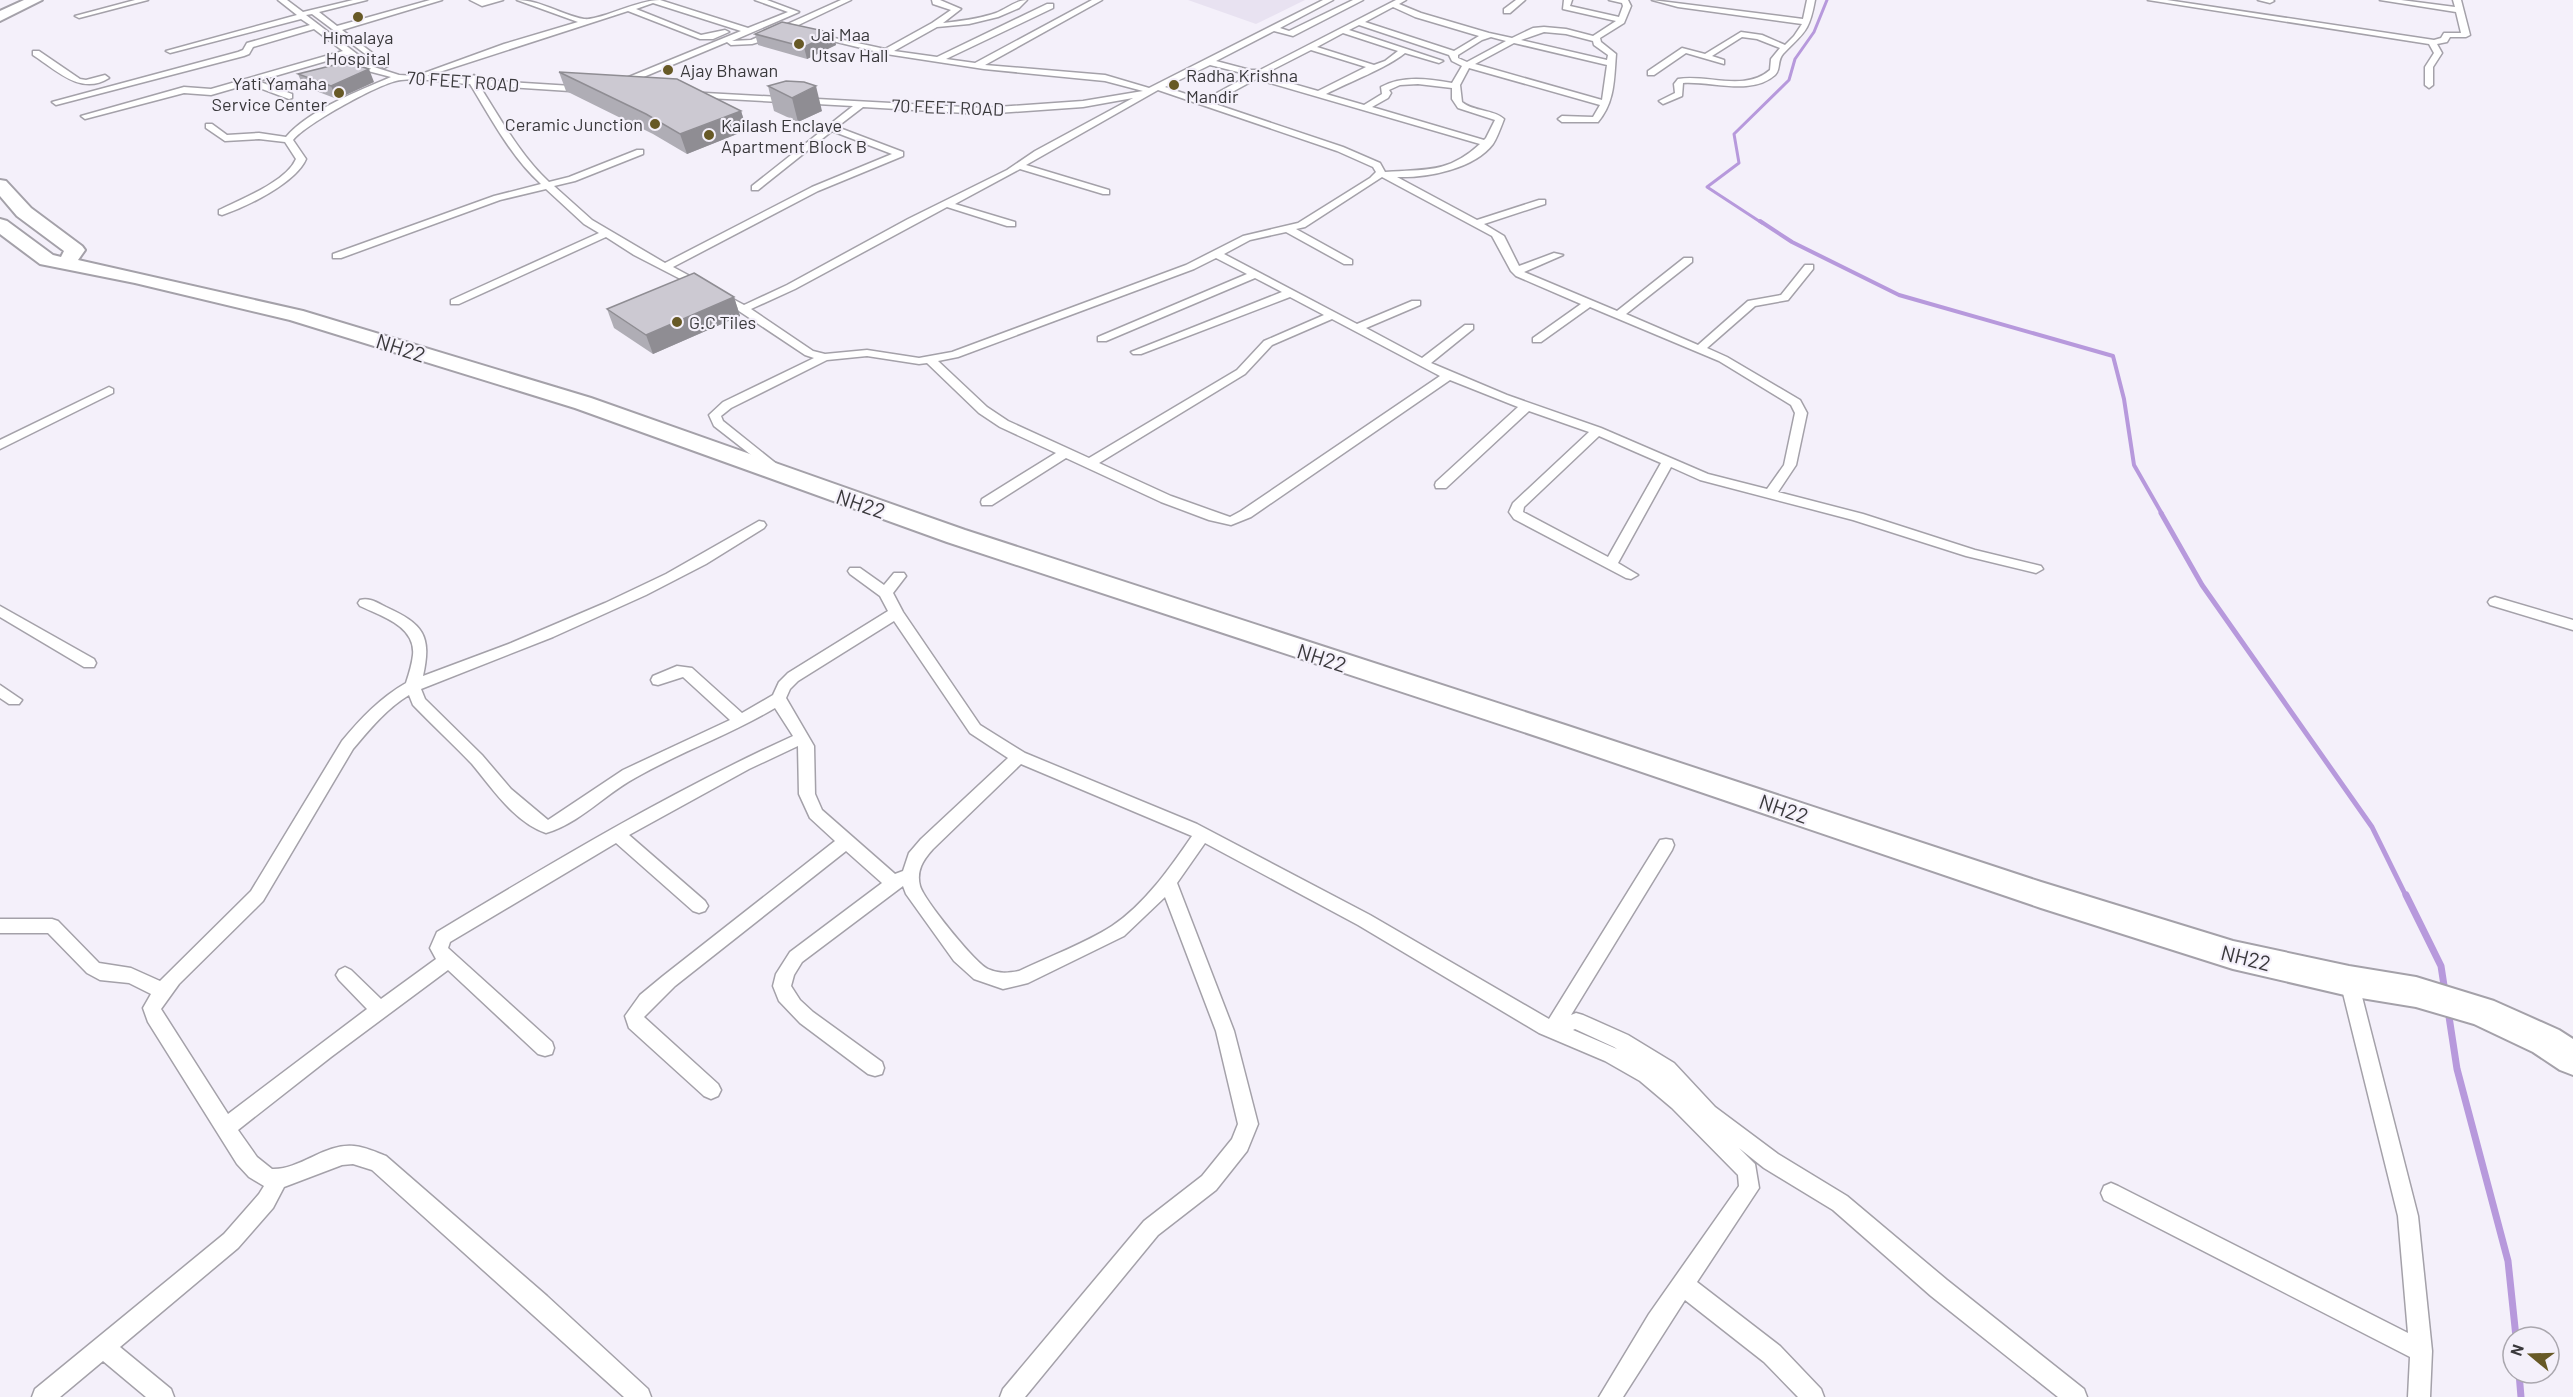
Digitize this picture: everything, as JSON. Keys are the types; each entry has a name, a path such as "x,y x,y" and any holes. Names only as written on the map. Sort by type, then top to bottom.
{"highway":[{"path":"0,12 26,0"},
{"path":"0,17 35,0"},
{"path":"0,185 24,212 75,250 67,262"},
{"name":"NH22","path":"0,225 47,260 67,262 296,315 583,403 967,540 1566,735 2041,895 2233,955 2349,981 2416,992 2482,1012 2546,1041 2573,1059"}],"street":[{"path":"79,16 122,9 144,0"},
{"name":"70 FEET ROAD","path":"282,0 371,69 399,77 595,87"},
{"name":"70 FEET ROAD","path":"298,0 388,68 474,80"},
{"path":"170,51 312,11 361,0"},
{"path":"335,29 438,0"},
{"path":"474,0 482,4 499,0"},
{"path":"520,0 586,22"},
{"path":"617,88 795,12 759,0"},
{"path":"716,45 752,42 847,0"},
{"path":"886,51 935,25 957,9 936,2 936,0"},
{"path":"935,25 979,21 1012,8 1023,0"},
{"path":"976,66 1098,0"},
{"name":"70 FEET ROAD","path":"1148,89 1315,0"},
{"name":"70 FEET ROAD","path":"823,99 862,104 992,108 1063,107 1148,89 1209,62 1329,0"},
{"path":"1204,104 1402,0"},
{"path":"1507,11 1521,0"},
{"path":"1568,0 1566,7 1621,20"},
{"path":"1595,39 1597,35 1621,20 1627,6 1624,0 1613,0"},
{"path":"1656,0 1693,3 1807,22"},
{"path":"1664,101 1679,94 1678,84 1684,80 1743,83 1758,81 1772,74 1774,60 1800,35 1807,22 1811,0"},
{"path":"2152,0 2432,42 2442,41 2447,35 2466,35 2457,0"},
{"path":"2384,0 2459,10"},
{"path":"416,78 651,1 748,31"},
{"path":"1272,28 1290,34 1364,1 1389,6 1486,35 1611,63"},
{"path":"938,60 966,43 988,36 1050,6"},
{"path":"630,9 700,37 716,36 739,27"},
{"path":"1359,23 1455,54 1486,35"},
{"path":"56,102 241,54 246,52 250,45 316,26"},
{"path":"784,29 801,33"},
{"path":"474,80 509,139 534,173 605,234 743,309 809,353 825,357 867,354 907,360 930,360 954,355 1179,271 1247,238 1301,225 1382,174 1430,173 1470,156 1488,144 1500,119 1461,106 1455,86 1467,65 1513,40 1538,30 1561,31 1595,39 1612,54 1605,104 1595,120 1562,119"},
{"path":"1344,31 1438,61"},
{"path":"1707,56 1741,34 1759,37 1786,48"},
{"path":"811,35 886,51 976,66 1105,78 1204,104 1356,155 1377,165 1382,174 1500,238 1516,271 1731,363 1789,399 1799,408 1800,419 1790,465 1771,494"},
{"path":"333,41 347,38"},
{"path":"2429,86 2429,67 2438,53 2432,42"},
{"path":"1312,48 1372,68"},
{"path":"1319,94 1372,68 1388,63 1404,50"},
{"path":"1651,73 1685,50 1721,62"},
{"path":"85,116 184,90 211,92 348,52"},
{"path":"36,53 81,83 118,74"},
{"path":"1455,54 1453,58 1467,65 1605,104"},
{"path":"1209,62 1259,74 1488,144"},
{"path":"135,70 151,77"},
{"path":"288,140 293,133 334,107 399,77"},
{"path":"250,81 289,96"},
{"path":"1365,108 1385,96 1387,93 1384,90 1389,86 1418,81 1455,86"},
{"path":"617,88 639,87"},
{"path":"617,88 630,91"},
{"path":"743,309 800,283 1019,166 1038,153 1134,102 1148,89"},
{"name":"70 FEET ROAD","path":"680,91 992,108"},
{"path":"755,188 862,104"},
{"path":"208,126 225,138 259,136 288,140 301,159 298,169 284,179 222,212"},
{"path":"664,267 815,189 900,154 831,128"},
{"path":"337,256 497,198 547,186 640,152"},
{"path":"1019,166 1107,192"},
{"path":"1476,223 1542,202"},
{"path":"946,204 1011,224"},
{"path":"1288,229 1348,262"},
{"path":"456,302 605,234"},
{"path":"1217,254 1449,376 1597,430 1712,479 1858,517 1971,553 2036,568"},
{"path":"1516,271 1558,255"},
{"path":"1618,315 1688,260"},
{"path":"1700,349 1752,303 1784,298 1809,267"},
{"path":"1102,339 1257,274"},
{"path":"1137,352 1290,292"},
{"path":"1357,328 1416,303"},
{"path":"1537,340 1589,303"},
{"path":"1090,464 1241,372 1268,343 1333,315"},
{"path":"1423,363 1469,327"},
{"path":"786,476 718,423 715,415 727,405 825,357"},
{"path":"930,360 962,392 997,420 1166,499 1214,518 1231,521 1246,514 1449,376"},
{"path":"0,445 109,391"},
{"path":"1441,485 1527,406"},
{"path":"1597,430 1518,506 1516,512 1519,516 1631,575"},
{"path":"987,502 1065,453"},
{"path":"1611,564 1668,462"},
{"path":"278,1179 261,1174 250,1162 154,1016 152,1008 163,991 254,899 280,862 322,786 348,745 389,702 412,687 556,630 622,600 713,554 759,525"},
{"path":"855,571 886,592 896,613 975,729 1019,757 1203,834 1364,920 1552,1030 1612,1055 1647,1075 1679,1102 1748,1171 1749,1188 1684,1286 1657,1322 1610,1397"},
{"path":"886,592 899,576"},
{"path":"2495,602 2573,625"},
{"path":"365,603 397,618 415,631 421,653 412,687 423,708 476,759 505,794 546,827 559,823 629,774 741,721 780,698"},
{"path":"0,611 89,663"},
{"path":"894,884 816,814 807,794 807,756 802,738 780,704 780,698 784,686 794,677 896,613"},
{"path":"658,680 677,671 687,672 741,721"},
{"path":"0,690 14,700"},
{"path":"545,1048 448,960 439,948 443,937 617,834 743,765 802,738"},
{"path":"1019,757 927,844 915,858 911,871 912,889 960,956 980,974 1003,981 1022,978 1118,931 1149,904 1203,834"},
{"path":"617,834 699,906"},
{"path":"711,1090 636,1022 634,1016 669,981 848,841"},
{"path":"1552,1030 1666,846"},
{"path":"875,1068 813,1023 785,996 782,986 788,968 796,957 911,871"},
{"path":"1011,1397 1151,1228 1209,1183 1240,1145 1248,1124 1225,1031 1168,882"},
{"path":"0,926 52,926 93,968 100,972 131,976 163,991"},
{"path":"226,1128 448,960"},
{"path":"345,975 380,1010"},
{"path":"2349,981 2408,1216 2421,1351 2419,1397"},
{"path":"1552,1030 1576,1021 1621,1041 1667,1069 1708,1113 1771,1161 1840,1203 1939,1288 2076,1397"},
{"path":"43,1397 231,1241 250,1222 278,1179 342,1155 364,1156 379,1163 639,1397"},
{"path":"2111,1193 2421,1351"},
{"path":"1684,1286 1772,1354 1813,1397"},
{"path":"104,1348 163,1397"}],"shaded area":[{"path":"1188,0 1305,0 1256,24"}],"building":[{"path":"782,22 833,33 804,47 755,34"},
{"path":"346,62 369,69 331,86 298,74"},
{"path":"559,72 677,79 741,111 680,134 646,114"},
{"path":"786,81 804,82 816,86 792,98 768,86"},
{"path":"694,273 734,297 646,335 607,309"}],"waterway":[{"path":"1762,223 1707,187 1739,163 1734,134 1789,80 1795,59 1814,32 1827,0"},
{"path":"1760,221 1792,242 1899,295 2113,356 2124,399 2134,465 2162,514"},
{"path":"2161,513 2202,585 2372,827 2406,896"},
{"path":"2406,895 2441,966 2445,992"},
{"path":"2448,1010 2457,1069 2508,1261 2515,1325"},
{"path":"2520,1385 2521,1397"}],"place":[{"name":"Himalaya Hospital","path":"358,17"},
{"name":"Jai Maa Utsav Hall","path":"799,44"},
{"name":"Ajay Bhawan","path":"668,70"},
{"name":"Radha Krishna Mandir","path":"1174,85"},
{"name":"Yati Yamaha Service Center","path":"339,93"},
{"name":"Ceramic Junction","path":"655,124"},
{"name":"Kailash Enclave Apartment Block B","path":"709,135"},
{"name":"G.C Tiles","path":"677,322"}]}
